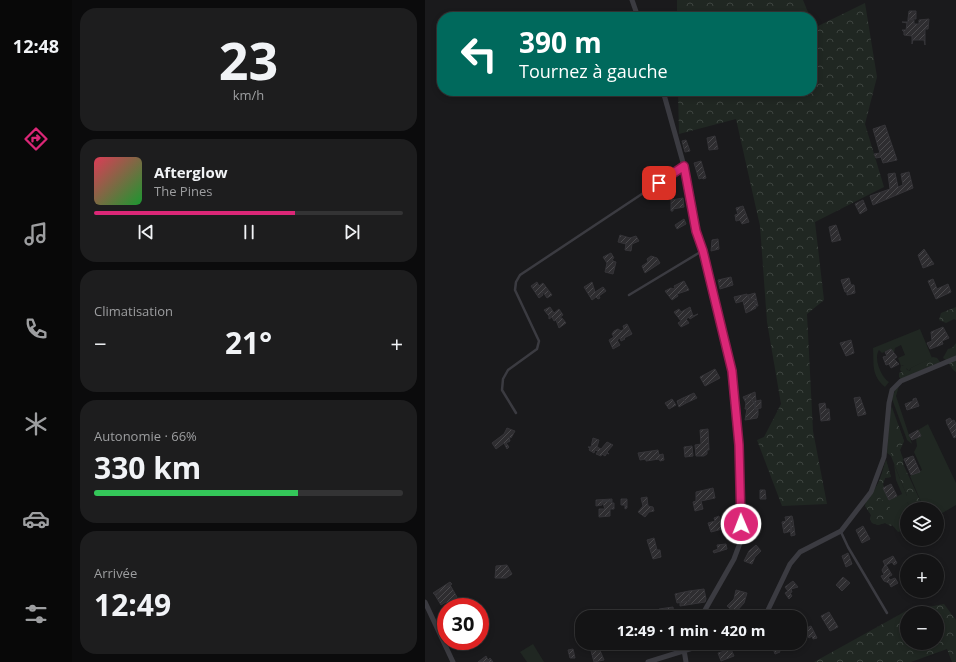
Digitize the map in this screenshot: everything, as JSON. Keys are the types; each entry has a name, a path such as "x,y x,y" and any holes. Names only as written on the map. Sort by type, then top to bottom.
{"street":[{"path":"632,0 636,12"},
{"path":"664,96 684,166 696,231 703,251 732,371 739,445 740,543 734,559 705,610"},
{"path":"768,610 790,564 800,552 841,531 871,492 884,457 889,403 892,390 901,382 956,358"},
{"path":"425,602 453,662"},
{"path":"648,662 684,650 686,662"}],"lane":[{"path":"516,413 502,390 503,379 508,370 537,349 539,341 515,290 516,282 521,275 684,166"},
{"path":"629,295 703,251"},
{"path":"841,531 847,547 887,613"}],"green space":[{"path":"677,0 803,0 808,12 677,12"},
{"path":"865,3 877,77 865,124 884,187 815,222 824,300 807,314 813,431 827,504 782,506 757,440 764,437 781,404 767,322 760,226 736,119 679,134 678,96 817,96 817,27"},
{"path":"956,307 956,320 954,319 946,323 939,320 941,313"},
{"path":"920,329 932,358 911,368 909,371 903,365 901,366 898,358 905,355 901,345 895,348 894,353 892,353 891,349 882,353 879,350 877,358 879,368 886,380 889,382 885,387 875,374 873,348"},
{"path":"956,343 956,372 943,358 948,349 952,348"},
{"path":"933,357 937,358 940,362 901,379 899,377 899,373 902,372 900,370 901,366 905,365 907,370 910,371 911,368"},
{"path":"899,386 896,396 912,444 907,440 892,399 895,390"},
{"path":"892,407 904,441 900,450 904,461 887,453 890,409"},
{"path":"895,423 898,424 904,441 900,450 904,466 921,502 907,502 907,496 891,456 896,439"},
{"path":"928,424 956,483 956,505 944,512 944,502 921,502 910,476 922,470 914,452 917,446 916,439 921,436 918,430"},
{"path":"886,460 891,477 885,478 883,484 889,500 902,494 896,480 894,464 907,496 907,502 900,502 900,531 898,532 892,525 891,526 885,523 878,525 872,523 870,519 871,515 865,506 879,481"},
{"path":"886,460 891,477 885,478 879,497 890,507 889,514 892,524 891,526 885,523 878,525 872,523 870,519 871,515 865,506 879,481"},
{"path":"944,604 956,620 956,662 952,662 947,649 911,662 814,662 900,614 900,650 944,650 944,606 933,606"},
{"path":"533,644 544,662 527,662 520,652"}],"building":[{"path":"909,11 916,11 916,19 908,19"},
{"path":"908,19 914,20 914,24 919,24 919,20 929,19 928,29 925,29 925,45 924,40 913,40 912,44 912,36 904,35 902,30 906,30 907,23 902,22 908,22"},
{"path":"885,125 897,160 883,163 881,157 876,158 874,154 880,153 873,129"},
{"path":"715,136 718,149 709,150 707,138"},
{"path":"686,140 690,151 685,152 682,141"},
{"path":"701,161 706,178 699,179 694,163"},
{"path":"909,172 913,188 873,205 870,196 890,189 888,174 895,173 898,187 903,185 901,174"},
{"path":"683,198 684,207 673,209 673,211 671,211 671,200"},
{"path":"863,200 867,210 860,214 855,204"},
{"path":"743,206 749,222 742,224 740,220 736,221 735,215 738,214 736,208"},
{"path":"684,219 686,224 677,229 675,225"},
{"path":"836,225 841,240 832,242 829,227"},
{"path":"620,235 630,238 636,236 639,241 632,244 631,251 625,250 626,244 618,242"},
{"path":"718,239 719,249 711,251 712,240"},
{"path":"924,249 934,264 923,268 918,255"},
{"path":"611,253 614,258 612,259 613,261 616,262 613,274 605,272 607,263 603,257"},
{"path":"651,256 657,258 660,263 645,273 642,266 648,262 647,259"},
{"path":"731,277 733,285 720,289 718,280"},
{"path":"849,278 851,285 854,285 855,293 847,295 841,280"},
{"path":"933,279 937,289 948,284 951,292 936,299 928,281"},
{"path":"684,281 689,290 677,294 678,296 672,300 665,291 675,288 674,286"},
{"path":"537,282 539,286 543,283 552,295 547,298 543,292 543,295 539,298 531,286"},
{"path":"592,282 595,292 603,287 606,291 599,296 600,298 598,299 596,297 592,300 584,287"},
{"path":"755,293 758,306 756,306 754,298 749,299 748,295"},
{"path":"747,294 749,299 754,298 756,308 746,313 743,301 736,303 734,297"},
{"path":"550,307 554,313 559,309 563,315 559,318 562,318 566,323 559,328 556,320 554,321 552,317 549,319 549,316 544,310"},
{"path":"690,307 693,316 698,314 690,319 689,317 686,319 689,323 681,327 678,323 681,321 674,312 679,309 681,312"},
{"path":"627,324 632,334 621,341 620,338 617,340 620,345 613,349 609,340 614,337 612,334 618,329 621,331 624,329 623,326"},
{"path":"943,327 949,338 942,341 943,344 930,349 927,343 932,341 931,332"},
{"path":"851,340 854,353 846,356 840,343"},
{"path":"891,349 897,357 894,359 899,364 891,368 889,364 886,365 883,357 887,356 885,352"},
{"path":"715,369 720,378 705,386 700,377"},
{"path":"755,392 756,401 761,400 761,408 755,409 755,402 753,402 751,397 744,399 743,397"},
{"path":"694,393 697,398 686,403 683,398"},
{"path":"751,397 753,402 755,402 755,409 758,409 758,415 757,418 745,420 747,409 745,409 746,403 744,399"},
{"path":"860,397 866,414 858,416 854,398"},
{"path":"683,398 686,403 679,407 677,401"},
{"path":"916,398 919,406 907,410 905,404"},
{"path":"672,399 676,405 669,409 665,403"},
{"path":"825,403 826,409 829,409 830,420 821,421 819,404"},
{"path":"950,418 952,421 954,420 956,424 956,437 954,438 946,420"},
{"path":"507,428 515,431 511,438 509,437 510,441 506,443 509,447 507,449 504,443 496,449 492,443 504,434"},
{"path":"708,429 709,450 707,450 707,454 704,456 696,456 695,445 701,444 700,430"},
{"path":"918,430 921,436 912,440 909,435"},
{"path":"593,438 599,440 597,447 601,449 607,442 613,445 607,452 609,454 607,453 605,456 602,454 601,456 596,454 598,451 595,450 594,453 589,450 590,448 588,447 591,447"},
{"path":"692,446 693,456 685,457 684,447"},
{"path":"658,450 659,455 663,454 664,460 640,460 638,453"},
{"path":"913,456 920,472 911,475 904,459"},
{"path":"891,484 897,496 889,500 883,488"},
{"path":"713,488 715,498 701,501 703,509 695,511 693,502 696,501 696,492"},
{"path":"760,490 765,490 766,499 760,499"},
{"path":"647,497 648,506 653,507 654,511 649,512 645,517 638,512 643,506 641,498"},
{"path":"612,499 612,501 602,501 602,505 596,506 596,500"},
{"path":"621,499 627,499 627,508 625,509 625,505 621,505"},
{"path":"602,501 612,501 612,503 614,503 614,509 610,509 610,516 599,517 599,509 605,509"},
{"path":"719,516 721,524 725,524 726,528 711,532 708,523 715,521 714,518"},
{"path":"792,516 793,520 790,521 792,531 784,533 782,522 786,521 785,517"},
{"path":"793,520 795,535 791,536 790,521"},
{"path":"863,526 870,539 862,543 856,530"},
{"path":"654,538 657,550 660,550 661,557 653,559 647,540"},
{"path":"726,544 727,549 714,553 713,551 718,549 717,545"},
{"path":"756,545 761,551 755,557 752,564 744,561 749,551"},
{"path":"848,553 852,564 846,567 842,556"},
{"path":"893,556 897,563 894,565 892,562 886,565 892,575 888,577 890,580 895,578 898,583 891,587 889,583 884,581 881,576 884,575 882,570 885,565 883,561"},
{"path":"507,565 512,574 506,578 495,578 496,566"},
{"path":"843,577 850,583 842,591 836,585"},
{"path":"793,581 798,587 791,589 792,592 790,593 792,596 789,599 785,593 788,591 785,587"},
{"path":"450,582 452,584 435,595 433,593"},
{"path":"450,585 457,597 437,598 435,595"},
{"path":"704,589 706,599 705,602 680,606 680,603 690,601 689,591"},
{"path":"736,590 747,593 744,603 738,610 732,610 727,606 734,599"},
{"path":"689,591 690,601 677,603 675,594"},
{"path":"673,607 673,610 659,610"},
{"path":"829,612 838,627 830,631 821,616"},
{"path":"811,626 817,638 813,639 812,636 809,638 807,634 807,628"},
{"path":"573,649 575,658 570,658 568,650"},
{"path":"600,650 604,660 594,662 591,651"},
{"path":"731,650 734,656 721,661 718,653"},
{"path":"774,650 779,650 780,652 775,654"},
{"path":"486,656 488,660 490,658 493,662 478,662"}],"route":[{"path":"659,183 684,166 696,231 703,251 732,371 739,445 741,524"}]}
